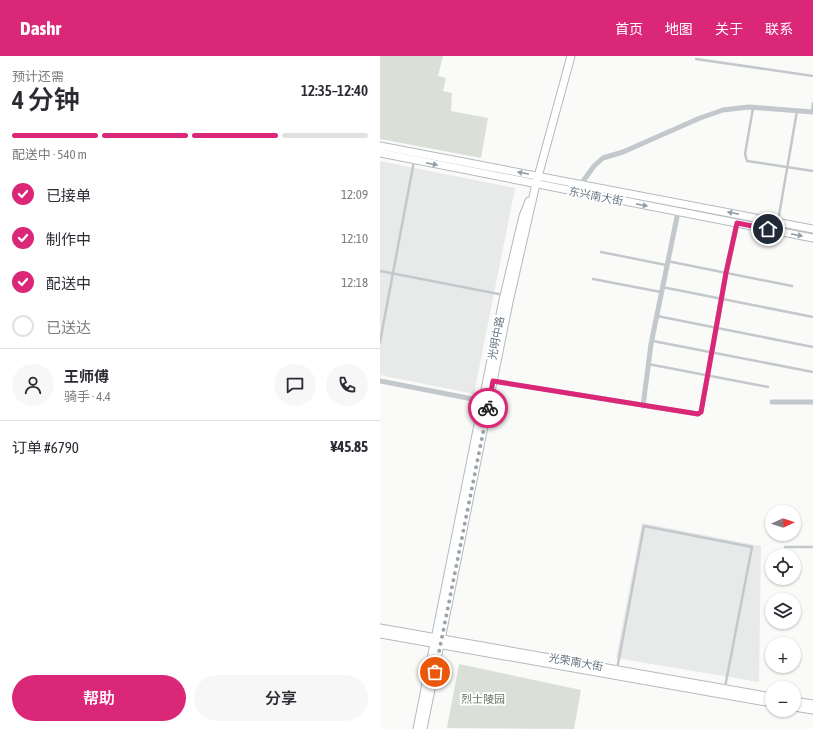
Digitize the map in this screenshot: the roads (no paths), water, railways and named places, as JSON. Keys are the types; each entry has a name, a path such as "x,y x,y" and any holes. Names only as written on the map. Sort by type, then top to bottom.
{"street":[{"name":"光明中路","path":"417,729 438,641 509,302 530,217 536,184 570,56"},
{"path":"581,184 594,166 603,158 623,152 700,118 724,110 753,108 812,112"},
{"name":"东兴南大街","path":"380,146 813,229"},
{"name":"东兴南大街","path":"380,154 813,238"},
{"name":"光明中路","path":"424,729 438,641 504,296 524,216 536,184"},
{"path":"643,406 651,340 678,212"},
{"path":"493,381 698,414 701,412 721,299 737,223"},
{"path":"380,381 483,400"},
{"path":"772,402 813,402"},
{"name":"光荣南大街","path":"380,628 438,641 765,702"},
{"name":"光荣南大街","path":"380,634 438,641 616,669 765,696"},
{"path":"801,701 813,704"},
{"path":"801,707 813,710"}],"lane":[{"path":"696,59 813,76"},
{"path":"812,112 813,103"},
{"path":"753,108 745,154 747,161 813,171"},
{"path":"778,222 797,111"},
{"path":"380,342 414,160"},
{"path":"601,252 726,273 792,286"},
{"path":"380,271 504,296"},
{"path":"593,279 721,299 813,317"},
{"path":"656,316 813,347"},
{"path":"651,340 813,372"},
{"path":"648,364 768,387"},
{"path":"616,669 644,526 752,548 725,688"},
{"path":"785,547 813,547"}],"park label":[{"name":"烈士陵园","path":"483,699"}]}
